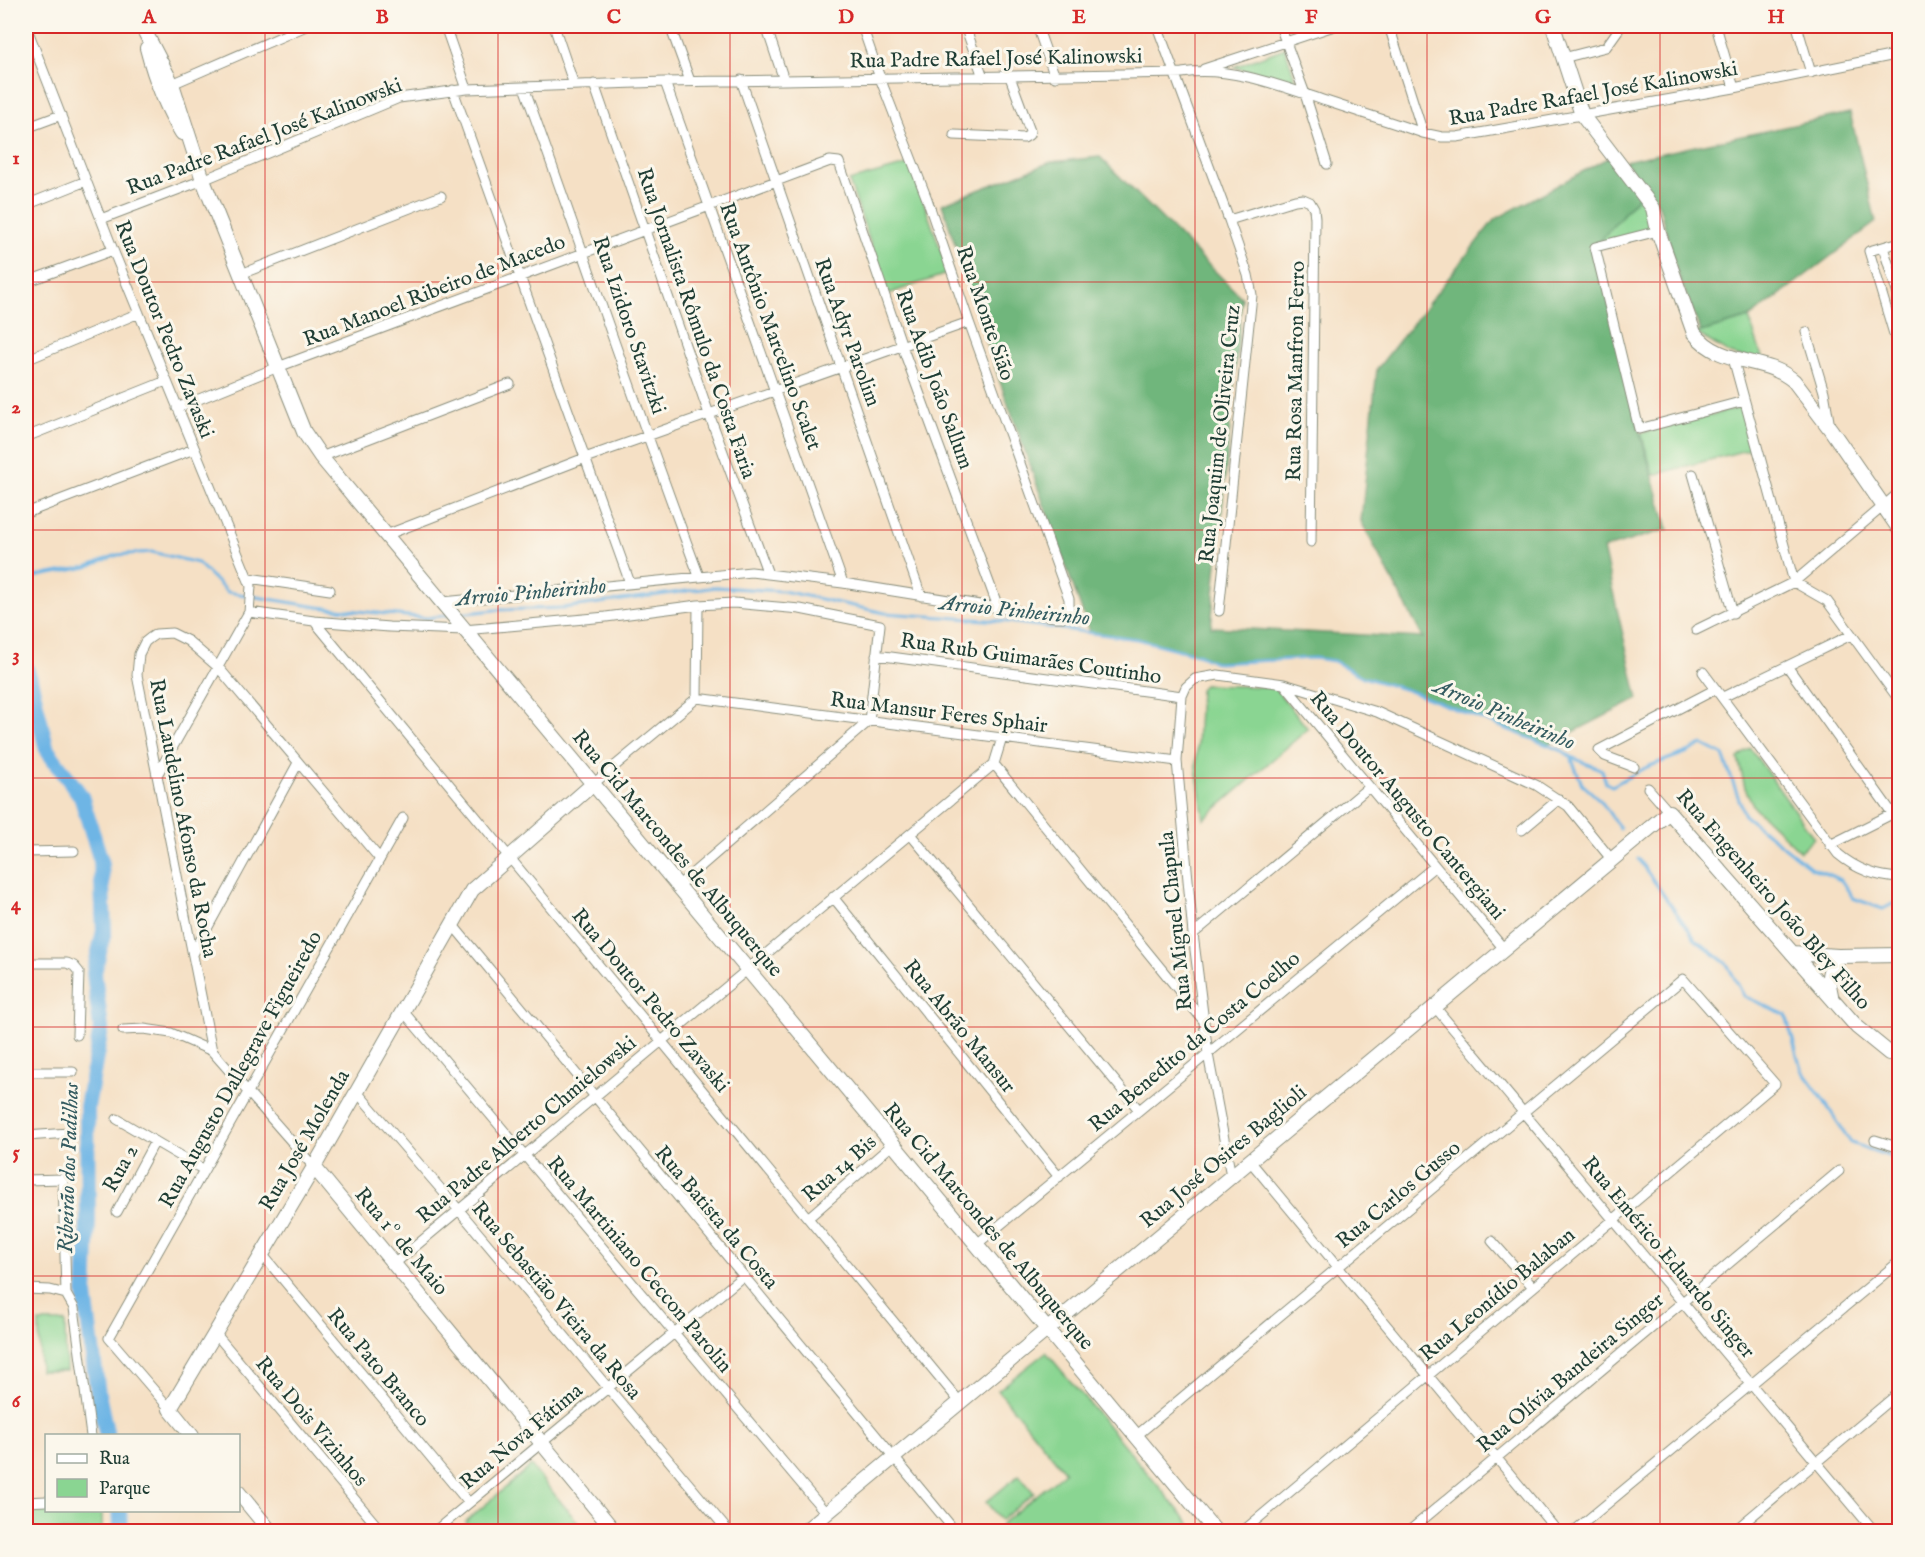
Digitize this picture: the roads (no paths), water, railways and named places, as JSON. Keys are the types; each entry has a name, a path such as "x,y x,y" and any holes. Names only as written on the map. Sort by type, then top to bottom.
{"street":[{"name":"Rua Doutor Pedro Zavaski","path":"26,26 30,50 61,115 166,381 250,582 250,608"},
{"name":"Rua Cid Marcondes de Albuquerque","path":"142,26 172,84 203,180 304,432 321,457 1216,1532"},
{"name":"Rua Cid Marcondes de Albuquerque","path":"142,26 154,75 169,112 192,150"},
{"path":"172,84 306,26"},
{"path":"445,26 467,88"},
{"path":"554,26 574,85"},
{"path":"670,26 690,81"},
{"path":"766,26 784,80"},
{"name":"Rua Monte Sião","path":"862,26 927,199 969,322 1070,599 1069,613 1063,617 998,607"},
{"path":"964,26 983,77"},
{"path":"1036,26 1054,76"},
{"name":"Rua Joaquim de Oliveira Cruz","path":"1157,26 1229,220 1248,275 1252,295 1219,611"},
{"path":"1280,26 1327,164"},
{"path":"1202,70 1334,26"},
{"path":"1389,26 1423,133"},
{"path":"1553,26 1582,115 1653,208 1658,231 1694,333 1713,350 1774,369 1788,376 1831,430 1899,530"},
{"path":"1563,58 1606,47 1621,26"},
{"path":"1716,26 1734,88"},
{"path":"1797,26 1811,73"},
{"name":"Rua Padre Rafael José Kalinowski","path":"101,219 203,180 399,98 467,88 690,81 1054,76 1174,73 1202,70 1251,78 1423,133 1456,137 1734,88 1899,54"},
{"path":"954,135 1024,138 1029,135 1030,131 1010,77"},
{"name":"Rua Adyr Parolim","path":"741,80 921,596"},
{"name":"Rua Antônio Marcelino Scalet","path":"665,82 843,583"},
{"name":"Rua Jornalista Rômulo da Costa Faria","path":"594,84 709,414 768,574"},
{"name":"Rua Izidoro Stavitzki","path":"524,87 647,437 699,576"},
{"path":"453,90 630,583"},
{"path":"26,128 61,115"},
{"name":"Rua Manoel Ribeiro de Macedo","path":"177,408 278,367 708,206 830,161 839,162"},
{"name":"Rua Adib João Sallum","path":"839,162 902,346 998,607"},
{"path":"26,204 86,181"},
{"path":"241,274 441,196"},
{"name":"Rua Rosa Manfron Ferro","path":"1229,220 1295,200 1310,202 1314,209 1311,542"},
{"path":"1658,231 1595,247 1639,429 1744,401"},
{"path":"1899,242 1869,251 1899,354"},
{"path":"1883,247 1899,301"},
{"path":"26,282 113,250"},
{"path":"26,360 139,314"},
{"path":"386,535 585,459 969,322"},
{"path":"1806,332 1824,392 1831,430"},
{"path":"1733,358 1794,582 1827,601 1899,701"},
{"path":"26,437 166,381"},
{"path":"321,457 510,384"},
{"path":"26,513 194,449"},
{"path":"1693,474 1733,613"},
{"path":"1696,630 1794,582 1899,492"},
{"path":"444,604 751,572 843,583 998,607"},
{"path":"250,582 330,590"},
{"path":"157,775 250,608 314,621 389,627 462,627 606,617 698,605 734,603 800,609 880,625 869,721 678,886"},
{"path":"509,857 697,698 698,605"},
{"name":"Rua Doutor Pedro Zavaski","path":"314,621 960,1402"},
{"name":"Rua Laudelino Afonso da Rocha","path":"212,1051 137,675 137,661 145,642 156,634 172,633 188,641 218,667 380,859"},
{"path":"1723,698 1851,635"},
{"name":"Rua Rub Guimarães Coutinho","path":"876,655 1182,696"},
{"path":"1787,666 1896,812 1830,845"},
{"path":"1703,672 1830,845 1849,863 1866,872 1899,878"},
{"path":"1182,696 1185,687 1195,679 1218,675 1284,684 1377,712 1536,785 1559,799 1568,806 1612,860"},
{"name":"Rua Doutor Augusto Cantergiani","path":"1284,684 1504,949"},
{"path":"1635,767 1605,756 1599,750 1716,689"},
{"name":"Rua Miguel Chapula","path":"1182,696 1177,761 1193,934 1208,1054 1232,1176"},
{"name":"Rua Mansur Feres Sphair","path":"697,698 1177,761"},
{"path":"1002,738 994,764 1204,1021"},
{"path":"193,954 298,763"},
{"name":"Rua Padre Alberto Chmielowski","path":"394,1263 994,764"},
{"path":"1193,934 1369,787"},
{"name":"Rua Engenheiro João Bley Filho","path":"1648,788 1857,1027 1889,1053 1899,1055"},
{"path":"1521,830 1559,799"},
{"name":"Rua José Osires Baglioli","path":"804,1532 1669,812"},
{"name":"Rua Augusto Dallegrave Figueiredo","path":"170,1409 109,1338 403,818"},
{"path":"910,834 1139,1110"},
{"path":"26,852 74,851"},
{"name":"Rua José Molenda","path":"170,1409 314,1167 472,890 509,857"},
{"name":"Rua Benedito da Costa Coelho","path":"977,1244 1435,866"},
{"name":"Rua Abrão Mansur","path":"833,897 1059,1177"},
{"name":"Rua Batista da Costa","path":"452,924 956,1532"},
{"path":"1792,953 1838,956 1899,955"},
{"path":"1831,998 1828,976 1838,956"},
{"path":"26,963 67,963 79,972 77,1035"},
{"name":"Rua Carlos Gusso","path":"1136,1436 1683,979 1774,1084"},
{"name":"Rua Emérico Eduardo Singer","path":"1435,1007 1875,1532"},
{"name":"Rua Martiniano Ceccon Parolin","path":"403,1011 826,1513"},
{"name":"Rua 1º de Maio","path":"123,1030 144,1029 171,1033 212,1051 314,1167 615,1532"},
{"path":"26,1072 73,1072"},
{"name":"Rua Leonídio Balaban","path":"1242,1532 1774,1084"},
{"name":"Rua Sebastião Vieira da Rosa","path":"357,1092 729,1532"},
{"path":"117,1119 204,1170"},
{"path":"26,1136 69,1133"},
{"path":"1875,1140 1899,1148"},
{"name":"Rua 2","path":"117,1212 155,1141"},
{"name":"Rua 14 Bis","path":"808,1218 893,1144"},
{"path":"1250,1161 1558,1532"},
{"name":"Rua Olívia Bandeira Singer","path":"1408,1532 1839,1170"},
{"path":"26,1180 63,1179 66,1294 74,1308 91,1434"},
{"path":"1492,1241 1533,1287"},
{"name":"Rua Pato Branco","path":"262,1254 469,1503"},
{"path":"1573,1532 1899,1261"},
{"name":"Rua Nova Fátima","path":"434,1532 743,1276"},
{"path":"26,1289 50,1290 66,1294"},
{"name":"Rua Dois Vizinhos","path":"215,1333 382,1532"},
{"path":"1733,1532 1899,1392"},
{"path":"170,1409 190,1434"},
{"path":"240,1494 271,1532"},
{"path":"26,1502 45,1502"}],"waterway":[{"name":"Arroio Pinheirinho","path":"26,575 34,577 87,567 117,555 152,552 198,563 227,592 318,607 427,618 448,615"},
{"name":"Arroio Pinheirinho","path":"458,614 495,610 563,608 716,587 783,591 885,613 1001,621 1137,639 1200,655 1217,663 1314,658 1334,661 1363,677 1407,690 1563,751 1576,760 1602,770 1606,783 1612,786 1647,767 1688,752 1702,744 1723,755 1745,816 1810,867 1841,880 1853,898 1883,909 1900,900"},
{"name":"Ribeirão dos Padilhas","path":"26,669 47,750 81,796 101,861 104,931 94,973 101,1029 87,1107 88,1220 85,1295 98,1394 107,1434"},
{"path":"1572,760 1582,784 1601,801 1620,829"},
{"path":"1638,859 1696,940 1727,964 1744,996 1786,1015 1801,1069 1851,1143 1900,1160"},
{"path":"1892,1158 1900,1181"},
{"name":"Ribeirão dos Padilhas","path":"119,1512 121,1532"}]}
